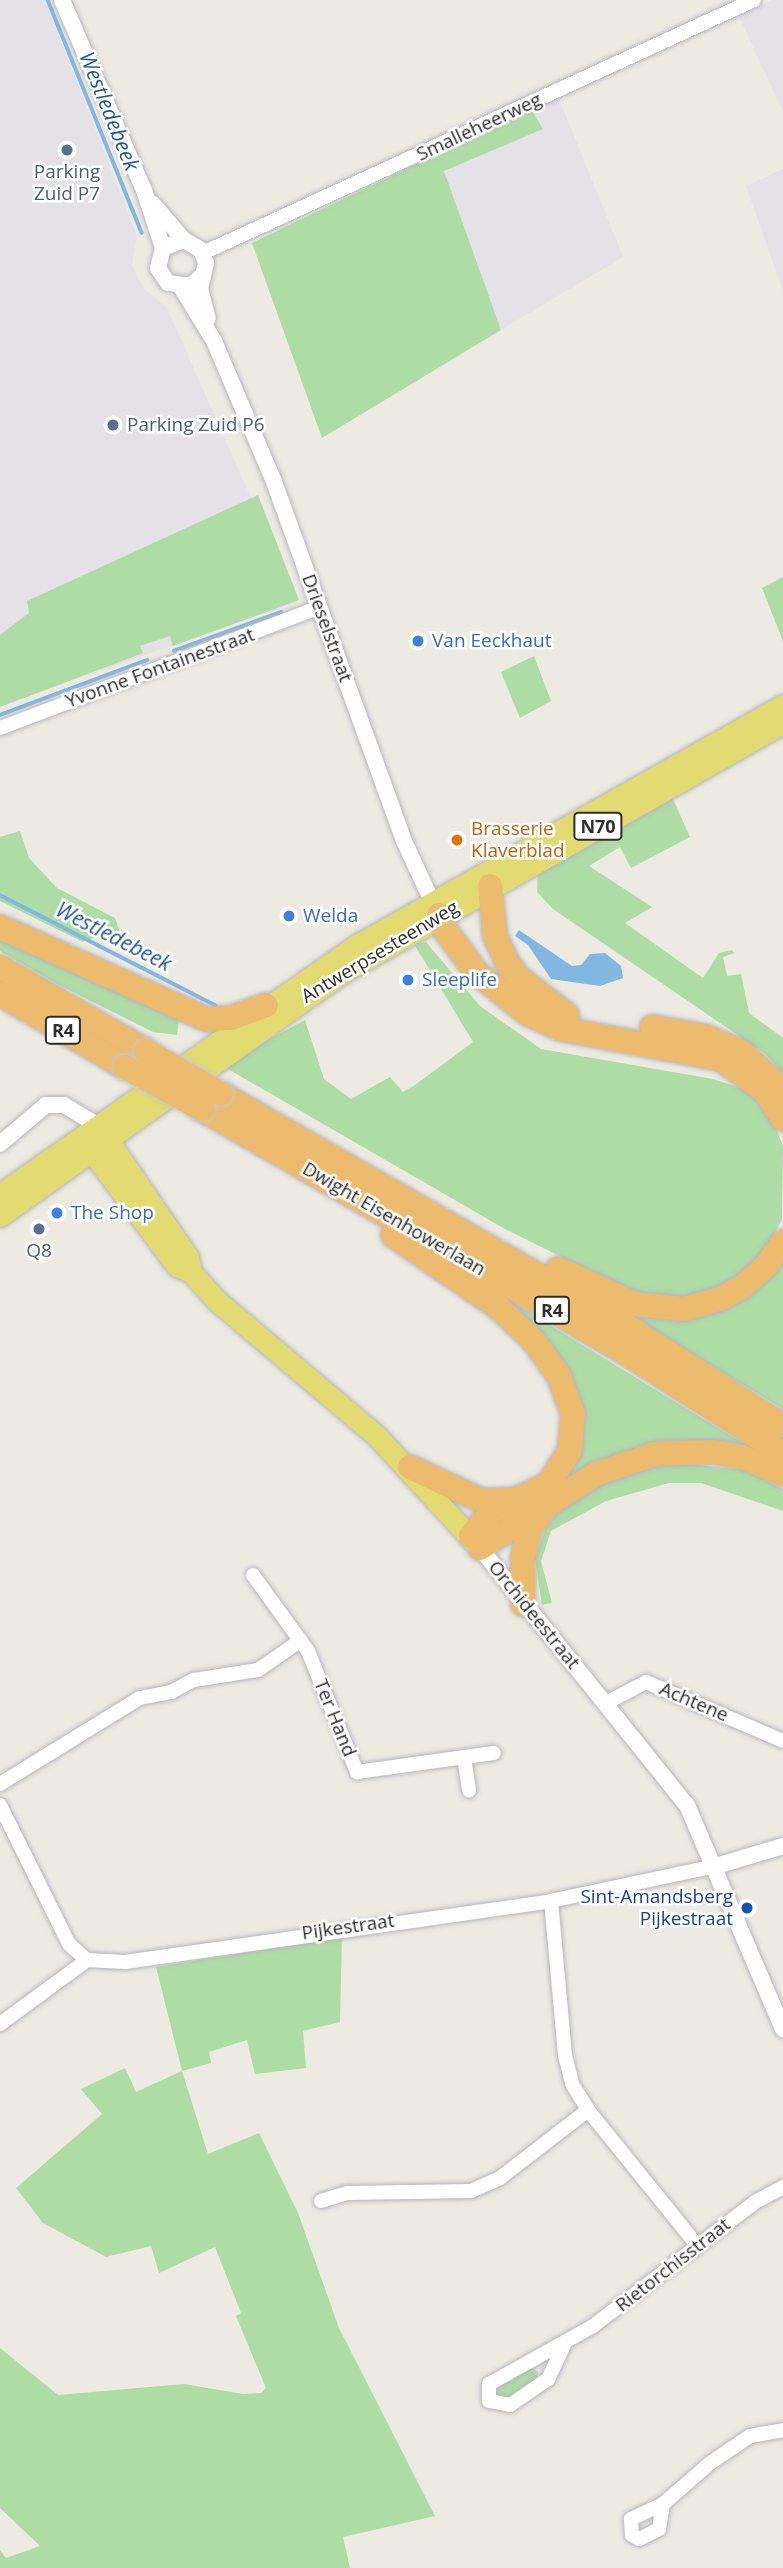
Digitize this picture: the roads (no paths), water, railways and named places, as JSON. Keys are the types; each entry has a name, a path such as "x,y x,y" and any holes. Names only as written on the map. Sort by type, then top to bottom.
{"highway":[{"path":"490,886 495,936 507,962 518,977 567,1015"},
{"path":"435,908 449,918 517,992 567,1015 707,1037 758,1063 783,1090"},
{"path":"435,908 440,923 477,973 527,1013 562,1028 721,1059 765,1092 783,1119"},
{"path":"0,927 206,1019 231,1018 266,1005"},
{"name":"Dwight Eisenhowerlaan","path":"0,967 146,1051 211,1102 316,1174 618,1348 783,1453"},
{"name":"Dwight Eisenhowerlaan","path":"0,994 125,1067 211,1102 470,1235 636,1332 783,1426"},
{"path":"316,1174 352,1208 498,1307 534,1341 559,1376 573,1414 570,1450 549,1484 513,1500 481,1519 476,1542"},
{"path":"470,1235 513,1247 635,1304 674,1310 701,1306 742,1287 765,1267 783,1242"},
{"path":"476,1542 545,1508 597,1474 655,1454 713,1452 742,1457 783,1474"},
{"path":"410,1467 482,1501 513,1500"},
{"path":"523,1604 523,1556 530,1529 545,1508"}],"main road":[{"name":"Antwerpsesteenweg","path":"0,1194 94,1138 435,908 490,886 783,705"},
{"name":"Antwerpsesteenweg","path":"0,1216 94,1138 266,1005 668,778 783,723"},
{"name":"Orchideestraat","path":"94,1138 188,1257 191,1272 216,1300 410,1467 476,1542"}],"street":[{"name":"Drieselstraat","path":"62,0 144,190 163,248 158,261 160,274 181,287 214,341"},
{"name":"Smalleheerweg","path":"203,253 754,0"},
{"name":"Drieselstraat","path":"144,190 161,217 184,240 203,253 200,289 214,341 320,607 404,841 435,908"},
{"path":"163,248 184,240"},
{"path":"181,287 202,276"},
{"name":"Yvonne Fontainestraat","path":"0,728 320,607"},
{"path":"0,1144 46,1105 64,1105 94,1138"},
{"name":"Orchideestraat","path":"476,1542 523,1604 687,1805 716,1866 783,2029"},
{"name":"Ter Hand","path":"253,1575 301,1640 357,1772 494,1753"},
{"path":"0,1784 140,1698 171,1692 194,1680 258,1670 301,1640"},
{"name":"Achtene","path":"606,1703 646,1682 783,1741"},
{"path":"464,1758 469,1791"},
{"path":"0,1805 69,1944 87,1960 0,2024"},
{"path":"716,1866 783,1846"},
{"name":"Pijkestraat","path":"87,1960 125,1962 551,1901 716,1866"},
{"path":"551,1901 565,2055 572,2084 588,2110 697,2245"},
{"path":"321,2201 348,2193 471,2191 500,2178 588,2110"},
{"name":"Rietorchisstraat","path":"564,2345 548,2379 510,2405 489,2401 489,2384 564,2345 697,2245 783,2187"},
{"path":"663,2504 750,2436 783,2430"}],"water":[{"path":"519,930 572,966 581,965 590,954 605,953 621,966 623,978 600,986 551,979 528,945 515,936"}],"waterway":[{"name":"Westledebeek","path":"48,0 142,233"},
{"path":"174,651 281,612"},
{"path":"0,715 147,660"},
{"name":"Westledebeek","path":"0,895 215,1005"}],"place":[{"name":"Parking Zuid P7","path":"67,150"},
{"name":"Parking Zuid P6","path":"113,425"},
{"name":"Van Eeckhaut","path":"418,641"},
{"name":"Brasserie Klaverblad","path":"457,840"},
{"name":"Welda","path":"289,916"},
{"name":"Sleeplife","path":"408,980"},
{"name":"The Shop","path":"57,1213"},
{"name":"Q8","path":"39,1229"},
{"name":"Sint-Amandsberg Pijkestraat","path":"747,1908"}]}
